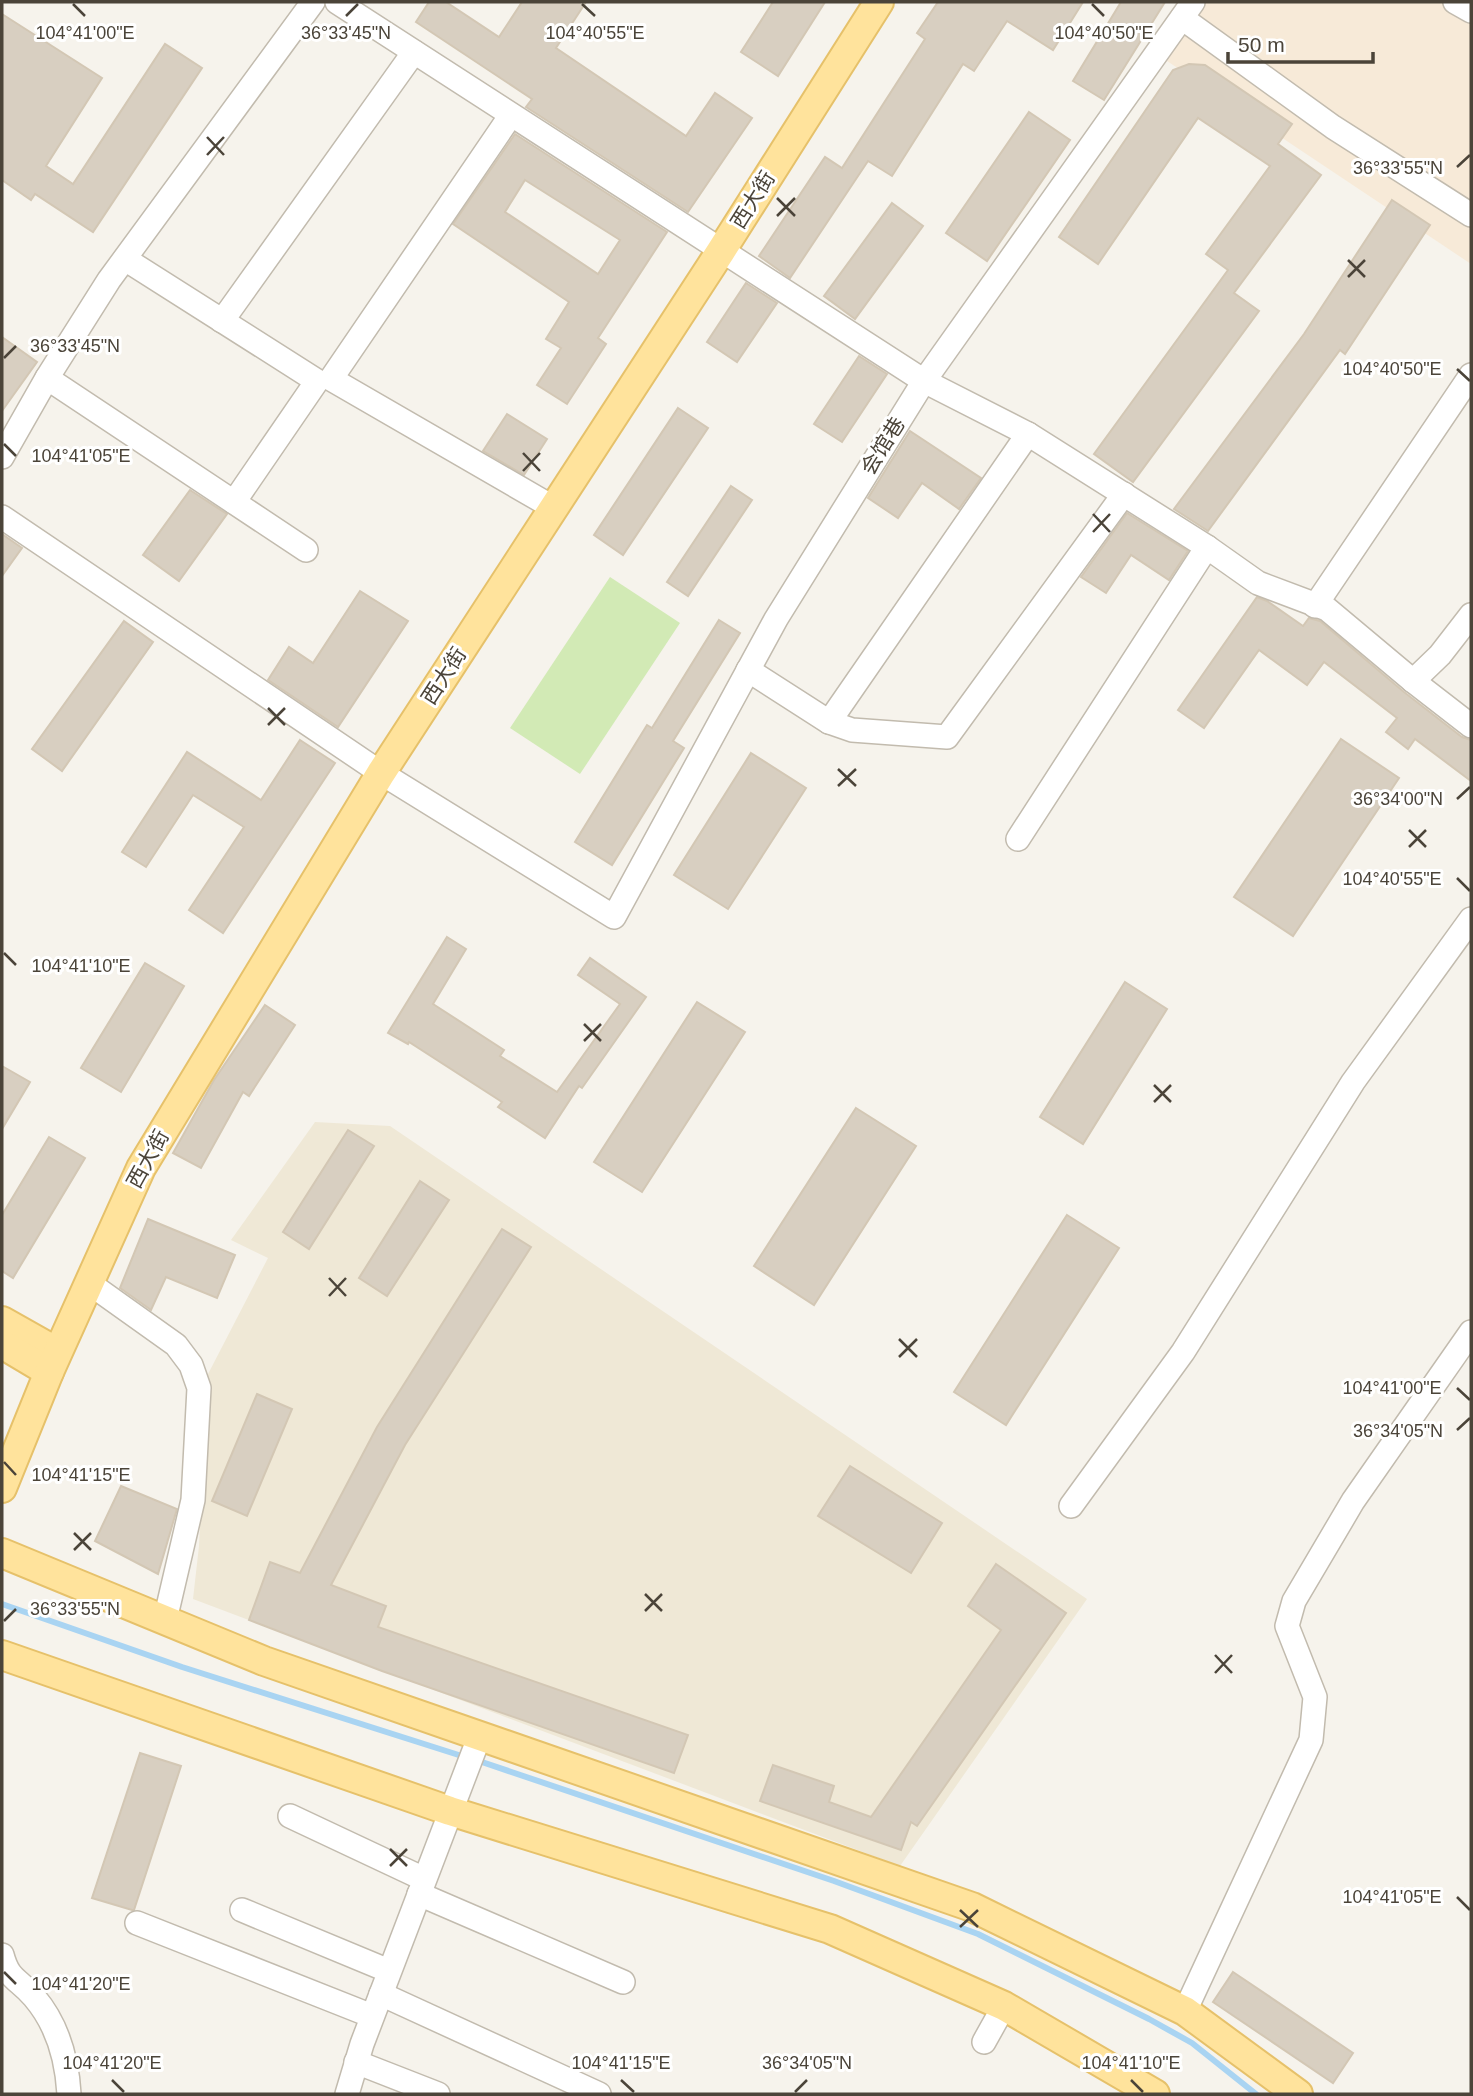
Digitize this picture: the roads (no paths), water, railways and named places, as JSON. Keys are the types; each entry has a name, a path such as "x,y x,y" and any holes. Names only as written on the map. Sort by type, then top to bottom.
{"main road":[{"name":"西大街","path":"2,1488 53,1362 141,1168 381,773 721,251 879,2"},
{"path":"2,1321 53,1362"},
{"path":"2,1344 53,1362"},
{"path":"2,1553 264,1661 478,1741 972,1908 1185,2011 1297,2094"},
{"path":"2,1655 450,1811 830,1929 1004,2006 1155,2094"}],"street":[{"path":"2,457 47,378 125,259 313,2"},
{"path":"337,2 923,381 1028,434 1207,547 1258,583 1326,609 1471,726"},
{"path":"1455,2 1471,12"},
{"path":"1187,10 1333,127 1471,215"},
{"name":"会馆巷","path":"381,773 614,917 776,619 923,381 1187,10"},
{"path":"222,321 414,52"},
{"path":"511,115 331,379 554,508"},
{"path":"125,259 317,381 234,502"},
{"path":"1315,606 1471,374"},
{"path":"47,378 306,550"},
{"path":"830,722 1028,434"},
{"path":"748,670 830,722 852,730 947,737 1124,494"},
{"path":"2,517 381,773"},
{"path":"1018,839 1207,547"},
{"path":"1413,681 1440,655 1471,615"},
{"path":"1071,1506 1183,1352 1353,1082 1471,919"},
{"path":"89,1283 176,1345 191,1365 199,1388 193,1500 165,1620"},
{"path":"1185,2011 1311,1741 1315,1697 1287,1626 1294,1601 1353,1501 1471,1332"},
{"path":"347,2094 380,1994 478,1741"},
{"path":"290,1816 422,1887 623,1982"},
{"path":"242,1910 389,1971"},
{"path":"137,1923 372,2016"},
{"path":"2,1955 7,1973 34,1997 54,2027 66,2061 69,2094"},
{"path":"380,1994 599,2094"},
{"path":"984,2042 1004,2006"},
{"path":"356,2062 438,2094"}],"waterway":[{"path":"2,1604 182,1667 465,1757"},
{"path":"476,1760 834,1881 978,1934 1192,2043 1256,2094"}]}
